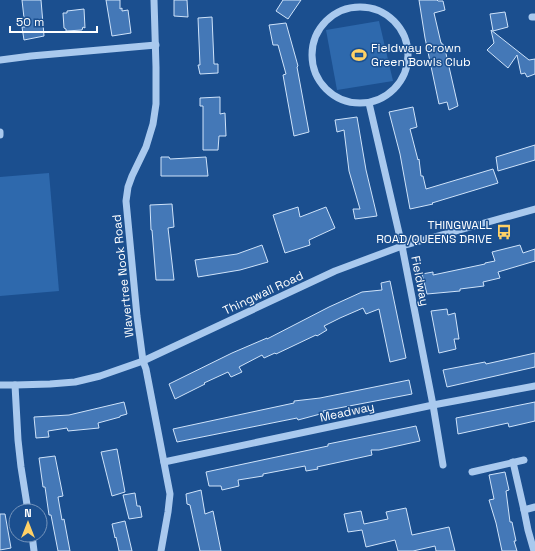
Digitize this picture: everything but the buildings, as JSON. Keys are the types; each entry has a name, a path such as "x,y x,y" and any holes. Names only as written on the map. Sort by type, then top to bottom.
{"street":[{"name":"Wavertree Nook Road","path":"154,0 156,104 153,124 146,147 132,176 128,187 126,201 137,316 144,361 170,494 161,551"},
{"path":"364,6 380,10 393,18 402,30 408,45 409,61 405,76 396,88 384,98 369,103 352,103 337,98 324,87 315,73 312,57 314,40 322,26 334,14 349,8 364,6"},
{"path":"0,60 31,56 156,46"},
{"name":"Fieldway","path":"369,103 402,246 433,405 443,465"},
{"name":"Thingwall Road","path":"0,385 75,382 100,376 144,361 335,272 402,246 535,209"},
{"path":"15,385 19,453 27,503"},
{"name":"Meadway","path":"164,462 433,405 535,386"},
{"path":"472,472 524,460"},
{"path":"513,462 534,551"},
{"path":"524,510 535,507"}],"shaded area":[{"name":"Fieldway Crown Green Bowls Club","path":"379,21 393,81 337,90 326,30"},
{"path":"49,173 59,291 0,296 0,177"}],"place":[{"name":"Fieldway Crown Green Bowls Club","path":"359,55"},
{"name":"THINGWALL ROAD/QUEENS DRIVE","path":"504,232"}]}
